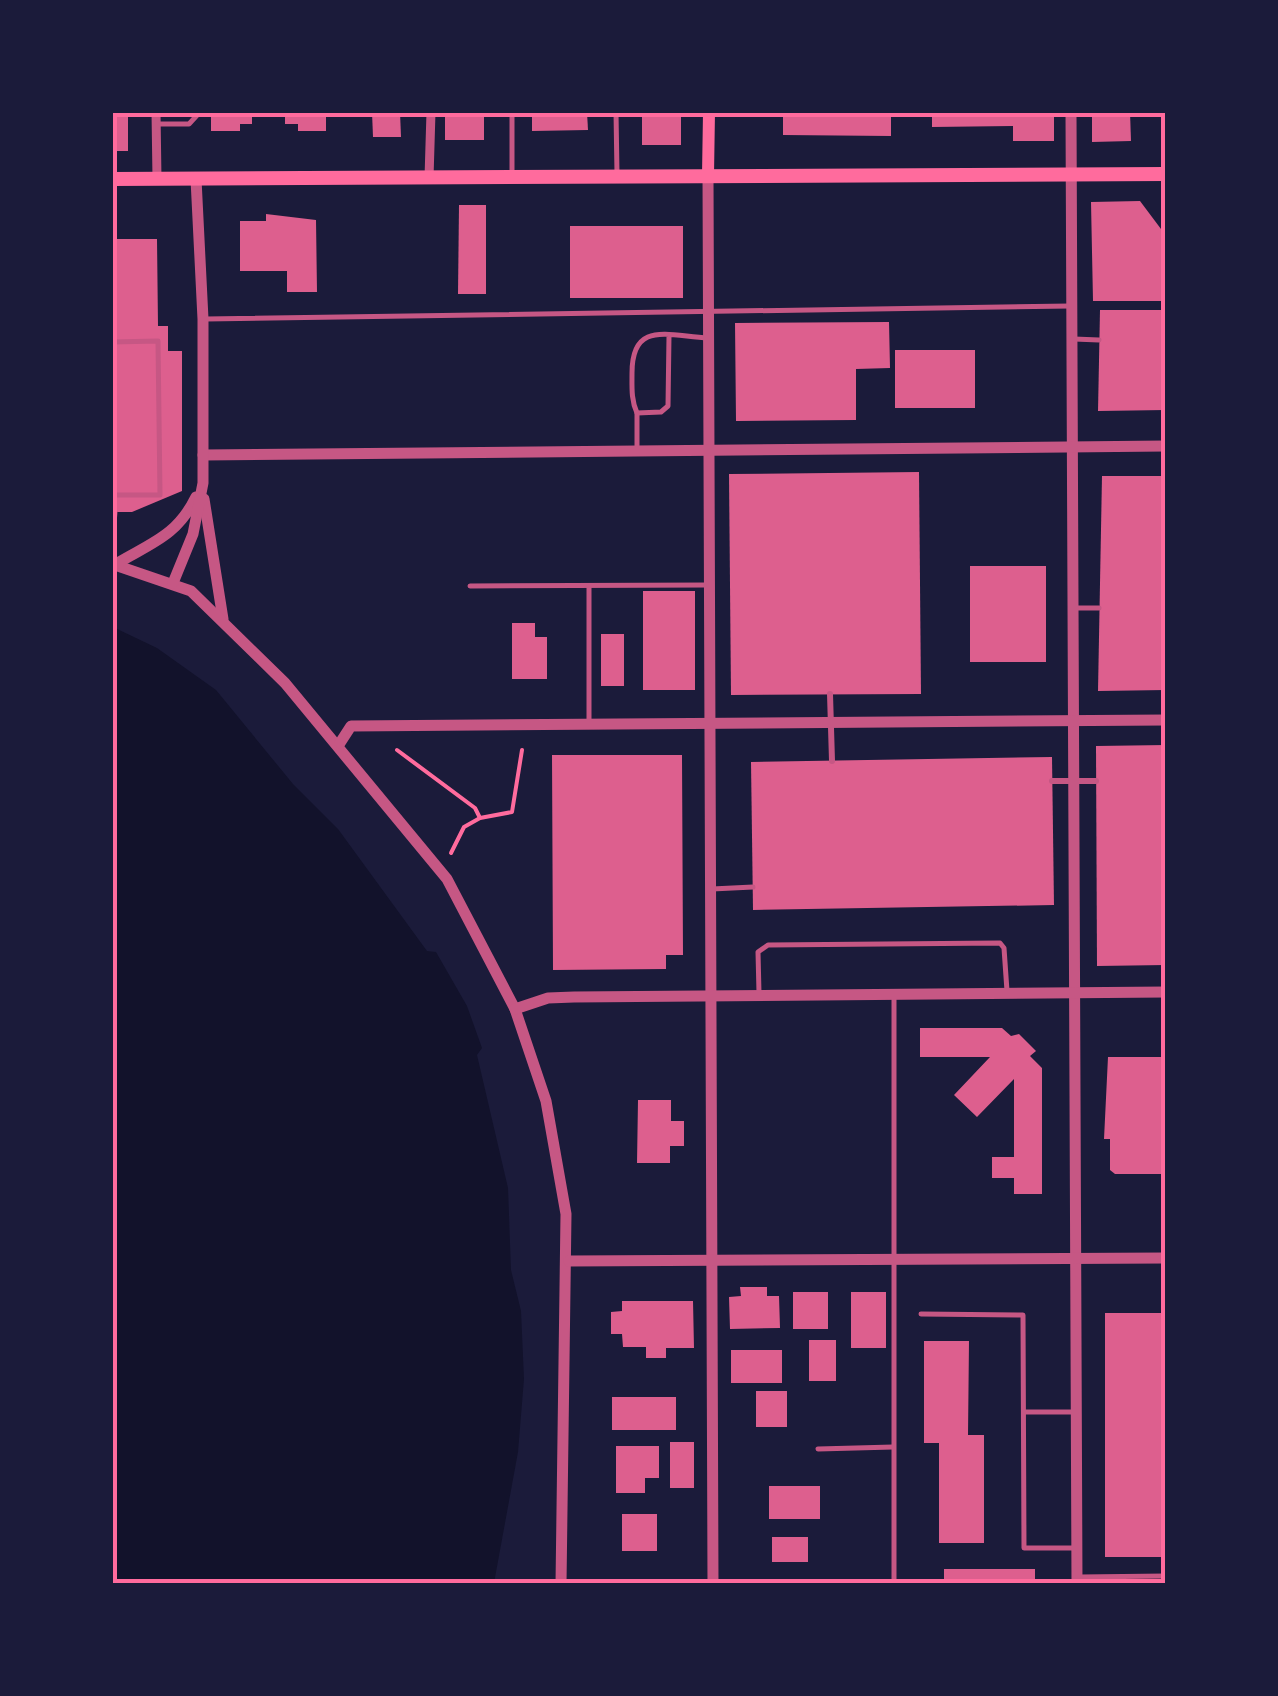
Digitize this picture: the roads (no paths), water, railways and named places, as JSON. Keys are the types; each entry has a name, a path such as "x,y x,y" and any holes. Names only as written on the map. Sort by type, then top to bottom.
{"main road":[{"path":"708,175 709,112"},
{"path":"112,178 1166,174"}],"street":[{"path":"428,178 431,112"},
{"path":"1071,112 1077,1580"},
{"path":"156,118 156,178"},
{"path":"708,175 713,1584"},
{"path":"196,179 203,318 203,484 222,619"},
{"path":"203,455 1166,446"},
{"path":"114,564 184,523 203,484"},
{"path":"173,583 193,534 203,484"},
{"path":"114,564 173,583 204,600 340,743 447,879 515,1009 546,1102 566,1214 569,1260 560,1584"},
{"path":"830,694 832,761"},
{"path":"340,743 351,726 1166,720"},
{"path":"1052,783 1096,781"},
{"path":"515,1009 548,998 1166,992"},
{"path":"569,1260 1166,1258"}],"lane":[{"path":"156,118 190,124 200,112"},
{"path":"512,112 512,177"},
{"path":"616,112 617,176"},
{"path":"203,318 1072,306"},
{"path":"637,450 632,350 637,341 650,335 708,338"},
{"path":"637,412 662,412 668,406 669,336"},
{"path":"112,342 158,340 160,495 112,495"},
{"path":"1072,340 1100,340"},
{"path":"112,546 114,512"},
{"path":"470,586 709,585"},
{"path":"589,586 589,725"},
{"path":"1074,608 1100,608"},
{"path":"1052,783 1075,784"},
{"path":"710,889 753,887"},
{"path":"758,996 758,952 768,945 961,943 1000,943 1004,948 1007,994"},
{"path":"894,994 894,1584"},
{"path":"921,1314 1023,1315 1024,1548 1076,1548"},
{"path":"1024,1412 1076,1412"},
{"path":"818,1449 894,1447"},
{"path":"1077,1580 1166,1576"}]}
